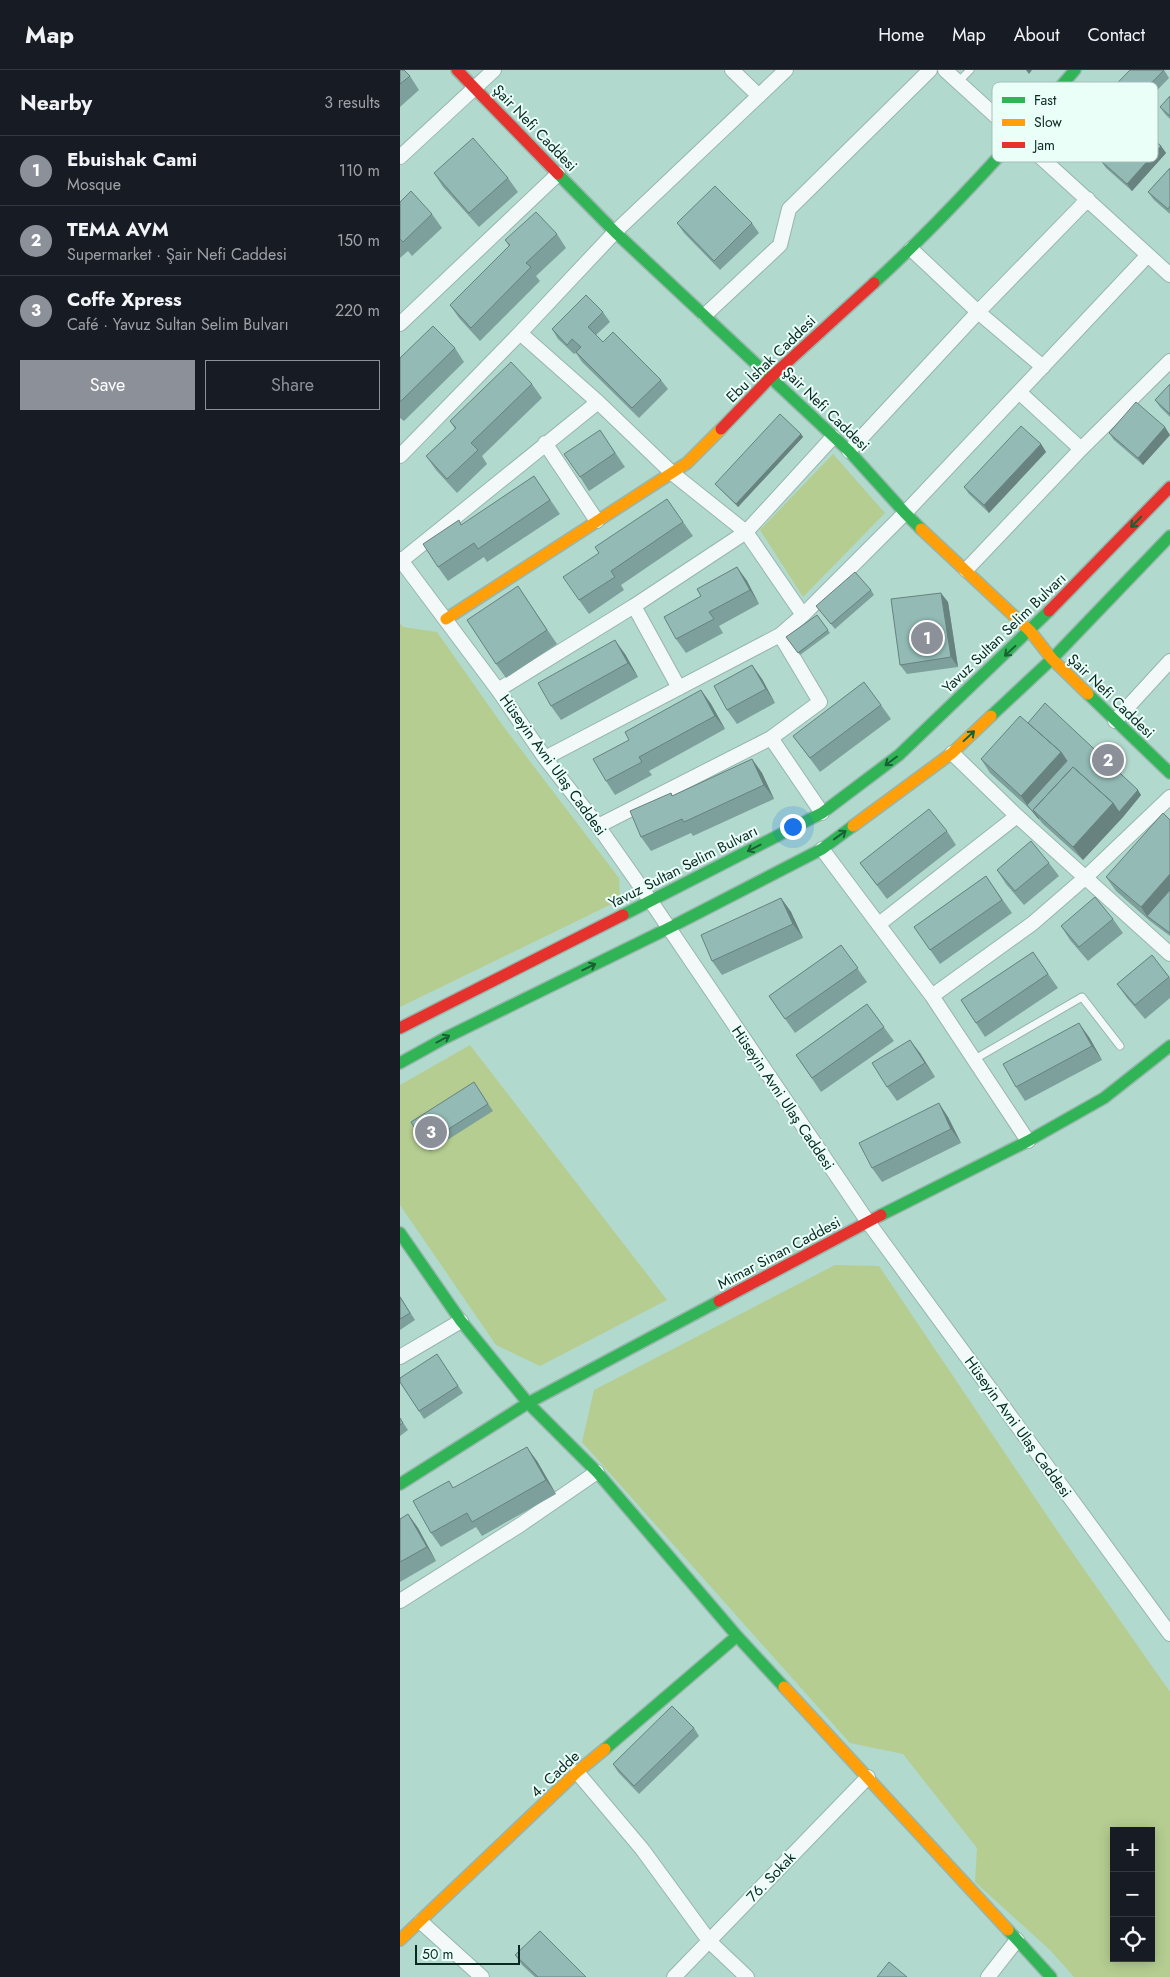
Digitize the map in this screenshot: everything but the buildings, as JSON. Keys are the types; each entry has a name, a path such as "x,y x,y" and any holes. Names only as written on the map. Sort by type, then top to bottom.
{"street":[{"name":"Şair Nefi Caddesi","path":"457,70 615,232 849,451 905,513 1030,632 1052,659 1170,773"},
{"path":"400,157 494,70"},
{"path":"732,70 759,96"},
{"path":"400,456 615,232 786,70"},
{"path":"705,315 780,245 789,209 930,70"},
{"path":"944,70 992,113"},
{"name":"Ebu İshak Caddesi","path":"1065,82 1075,70"},
{"name":"Ebu İshak Caddesi","path":"446,619 687,463 771,377 911,249 993,162"},
{"path":"1047,162 1170,275"},
{"path":"400,324 558,174"},
{"path":"849,451 978,312 1088,199"},
{"path":"911,249 978,312 1043,367"},
{"path":"545,758 780,635 803,615 905,513 1148,255"},
{"path":"520,333 598,402 672,473 746,532 803,615"},
{"path":"966,570 1081,449 1170,361"},
{"path":"1019,392 1081,449"},
{"path":"401,560 598,402"},
{"path":"498,690 634,606 746,532 833,436"},
{"path":"545,444 597,521"},
{"name":"Yavuz Sultan Selim Bulvarı","path":"400,1028 822,813 899,755 1030,632 1170,488"},
{"path":"400,1063 445,1038 669,928 822,848 952,753 1052,659 1170,536"},
{"name":"Hüseyin Avni Ulaş Caddesi","path":"401,560 498,690 545,758 598,826 868,1222 1170,1634"},
{"path":"634,606 679,688"},
{"path":"598,826 771,738 820,702 780,635"},
{"path":"1115,721 1170,661"},
{"path":"771,738 822,813"},
{"path":"952,753 1017,816 1170,954"},
{"path":"932,996 1033,923 1086,877 1170,797"},
{"path":"879,924 1017,816"},
{"path":"822,848 932,996 1028,1141"},
{"name":"Mimar Sinan Caddesi","path":"400,1484 528,1403 868,1222 1028,1141 1104,1098 1170,1046"},
{"path":"400,1233 461,1321 528,1403 597,1472 737,1636 1052,1977"},
{"path":"400,1357 461,1321"},
{"path":"400,1601 597,1472"},
{"name":"4. Cadde","path":"400,1940 577,1772 737,1636"},
{"path":"577,1772 642,1849 710,1942 747,1977"},
{"name":"76. Sokak","path":"674,1977 710,1942 868,1776"},
{"path":"421,1922 482,1977"},
{"path":"988,1977 1018,1940"}],"lane":[{"path":"958,82 970,70"},
{"path":"975,1059 1082,997 1120,1046"}],"green space":[{"path":"833,454 885,513 803,597 760,530"},
{"path":"400,623 403,627 437,632 503,726 619,878 620,900 400,1007"},
{"path":"470,1045 667,1300 540,1366 496,1345 400,1205 400,1085"},
{"path":"835,1265 879,1266 1056,1529 1170,1692 1170,1977 1074,1977 1050,1950 975,1882 977,1848 903,1754 850,1743 582,1442 594,1390"}],"traffic: fast":[{"path":"1065,82 1075,70"},
{"path":"874,283 927,232 994,162"},
{"path":"558,174 615,232 849,451 921,529"},
{"path":"991,716 1052,659 1170,536"},
{"path":"623,915 822,813 899,755 1049,611"},
{"path":"1088,694 1170,773"},
{"path":"400,1063 445,1038 669,928 822,849 853,826"},
{"path":"881,1215 1028,1141 1104,1098 1170,1046"},
{"path":"400,1233 461,1321 528,1403 597,1472 737,1636 784,1687"},
{"path":"400,1484 528,1403 719,1301"},
{"path":"605,1749 737,1636"},
{"path":"1008,1930 1051,1977"}],"traffic: slow":[{"path":"446,619 687,463 721,429"},
{"path":"921,529 1030,631 1052,659 1088,694"},
{"path":"853,826 952,753 991,716"},
{"path":"784,1687 1008,1930"},
{"path":"400,1940 577,1772 605,1749"}],"traffic: jam":[{"path":"457,70 558,174"},
{"path":"721,429 771,377 874,283"},
{"path":"1049,611 1170,487"},
{"path":"400,1028 623,915"},
{"path":"719,1301 881,1215"}],"place":[{"name":"Ebuishak Cami","path":"927,638"},
{"name":"TEMA AVM","path":"1108,760"},
{"name":"Coffe Xpress","path":"431,1132"}]}
